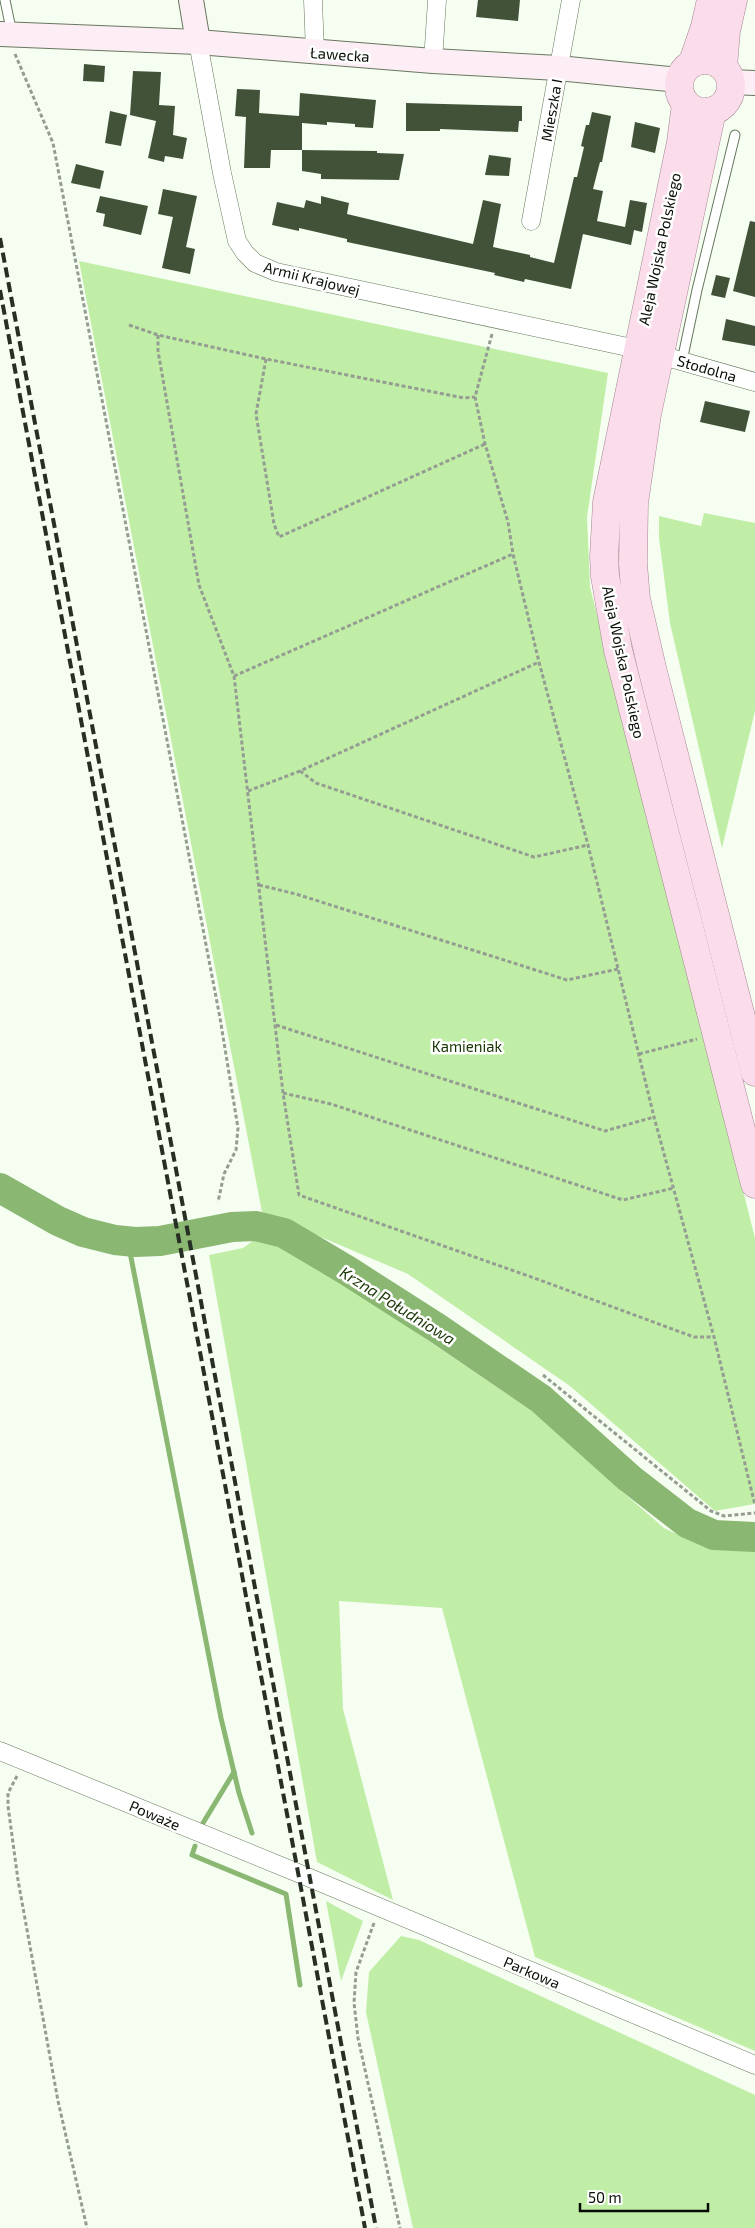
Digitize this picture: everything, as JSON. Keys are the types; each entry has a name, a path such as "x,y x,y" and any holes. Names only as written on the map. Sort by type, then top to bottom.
{"main road":[{"name":"Aleja Wojska Polskiego","path":"711,0 700,46 686,82 660,355 607,502 604,557 607,591 618,650 755,1184"},
{"path":"733,0 726,31 736,77 731,91 721,107 703,112 693,110 686,82 709,60 736,77"},
{"name":"Aleja Wojska Polskiego","path":"712,111 647,414 634,503 632,544 636,599 652,668 755,1072"}],"street":[{"name":"Armii Krajowej","path":"191,0 224,182 237,241 244,253 263,268 660,355"},
{"path":"313,0 315,52"},
{"path":"433,61 438,0"},
{"name":"Mieszka I","path":"531,221 570,0"},
{"name":"Ławecka","path":"6,34 198,42 433,61 558,68 686,82"},
{"name":"Stodolna","path":"660,355 755,382"},
{"name":"Poważe","path":"0,1751 310,1878"},
{"name":"Parkowa","path":"310,1878 755,2065"}],"lane":[{"path":"5,0 6,34"},
{"path":"660,355 696,290 735,135"}],"path":[{"path":"6,34 16,61 53,143 220,1018 238,1128 236,1150 224,1174 218,1202"},
{"path":"496,319 475,397 485,444 508,522 513,554 539,662 588,845 654,1117 714,1337 755,1505"},
{"path":"129,325 158,335 266,359 464,398 475,397"},
{"path":"158,335 160,361 199,585 234,676 283,1093 299,1195 694,1337 714,1337"},
{"path":"266,359 256,414 274,524 278,537 485,444"},
{"path":"234,676 513,554"},
{"path":"248,791 300,771 539,662"},
{"path":"300,771 316,783 534,857 588,845"},
{"path":"259,886 296,894 567,980 618,969"},
{"path":"276,1025 605,1130 654,1117"},
{"path":"639,1054 702,1038"},
{"path":"283,1093 331,1104 623,1200 674,1188"},
{"path":"543,1375 710,1511 724,1516 755,1513"},
{"path":"22,1760 16,1779 8,1793 18,1880 58,2101 87,2228"},
{"path":"381,1908 356,1972 354,2003 358,2038 400,2228"}],"green space":[{"name":"Kamieniak","path":"79,261 608,373 587,517 590,587 755,1238 755,1504 715,1511 570,1386 408,1274 262,1212"},
{"path":"704,513 755,523 755,711 722,848 670,623 659,538 659,516 701,526"},
{"path":"260,1236 308,1259 557,1428 609,1480 664,1528 707,1548 747,1551 755,1549 755,2051 535,1957 442,1608 339,1601 343,1709 393,1900 317,1862 209,1255 243,1248"},
{"path":"326,1901 363,1921 341,1981"},
{"path":"401,1936 419,1940 755,2095 755,2228 413,2228 366,2012 369,1972"}],"building":[{"path":"478,0 520,0 518,21 476,17"},
{"path":"84,64 105,66 104,82 83,81"},
{"path":"133,71 161,72 159,105 175,106 173,135 187,138 183,159 165,156 164,162 148,158 156,121 130,115"},
{"path":"237,89 260,90 259,113 299,116 300,93 376,100 373,128 355,127 355,124 327,122 327,125 302,123 302,150 271,150 270,168 244,168 246,117 235,116"},
{"path":"406,103 522,106 522,121 519,121 518,132 440,129 440,131 406,131"},
{"path":"110,111 127,115 121,146 105,143"},
{"path":"592,112 611,116 602,162 600,162 593,189 603,191 597,221 625,227 630,200 647,203 642,232 634,230 631,245 583,234 571,289 525,279 524,282 494,275 495,273 347,242 347,239 299,228 299,231 272,225 277,202 304,208 306,200 321,204 321,196 349,203 347,214 473,244 483,200 501,204 493,247 530,255 530,257 554,263 574,177 577,177 584,147 581,146 586,125 589,125"},
{"path":"635,122 660,128 655,153 631,147"},
{"path":"302,150 377,151 377,153 404,154 399,180 321,179 321,174 302,171"},
{"path":"489,155 511,158 509,176 485,175"},
{"path":"76,164 104,171 100,189 71,183"},
{"path":"163,189 197,196 186,247 195,249 190,274 162,268 173,217 158,214"},
{"path":"100,196 148,206 141,235 103,226 105,214 96,212"},
{"path":"750,221 755,222 755,297 733,291"},
{"path":"716,275 730,278 725,298 711,295"},
{"path":"726,319 755,326 755,346 722,340"},
{"path":"705,401 750,411 745,432 700,422"}],"waterway":[{"name":"Krzna Południowa","path":"0,1188 58,1221 83,1232 115,1240 135,1242 160,1241 232,1227 256,1226 284,1233 437,1328 541,1399 629,1478 687,1523 714,1535 755,1537"},
{"path":"128,1242 221,1718 239,1793 252,1833"},
{"path":"203,1823 234,1772"},
{"path":"195,1846 192,1855 286,1894 300,1985"}],"railway":[{"path":"0,238 376,2228"},
{"path":"0,290 365,2228"}]}
